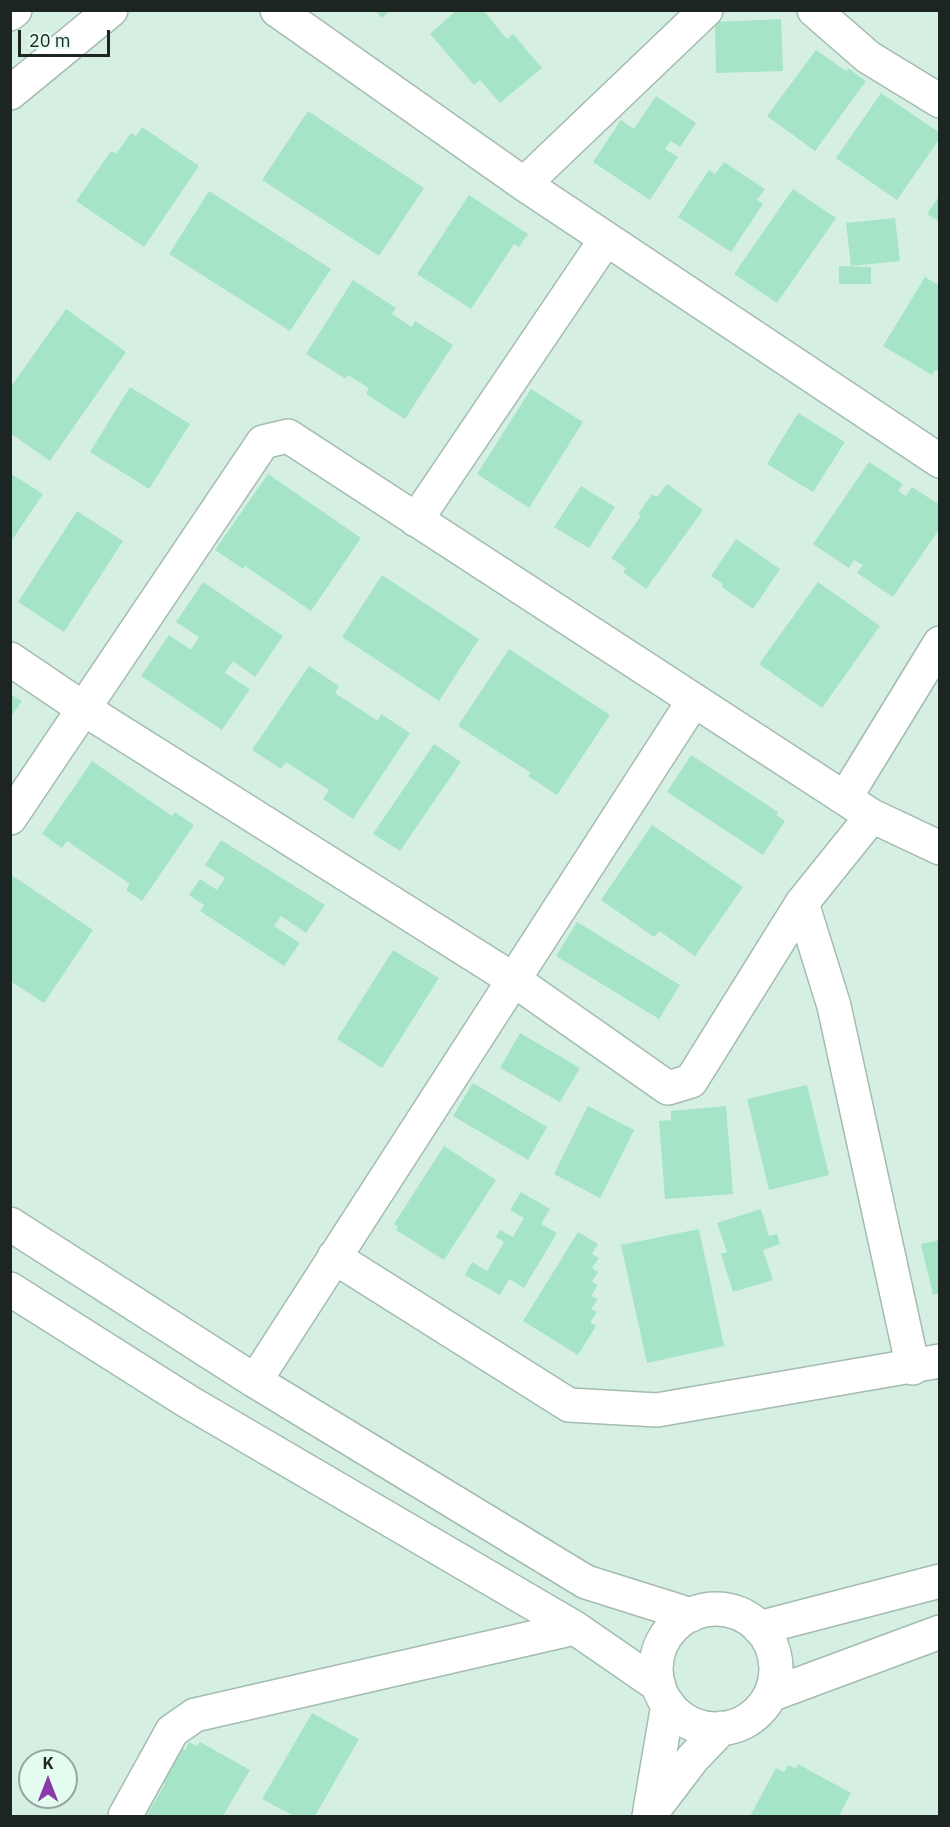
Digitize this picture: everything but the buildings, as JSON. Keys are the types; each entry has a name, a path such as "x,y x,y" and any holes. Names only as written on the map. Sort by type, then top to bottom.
{"street":[{"path":"10,14 15,10"},
{"path":"10,93 111,10"},
{"path":"277,10 606,239 939,461"},
{"path":"524,183 706,10"},
{"path":"814,10 868,57 939,101"},
{"path":"416,520 606,239"},
{"path":"10,818 263,442 288,436 858,807 939,848"},
{"path":"10,659 84,709 514,980 668,1088 691,1081 802,903 858,807 939,643"},
{"path":"255,1381 694,700"},
{"path":"334,1257 569,1405 657,1410 926,1364 834,1006 802,903"},
{"path":"10,1224 255,1381 586,1582 691,1615"},
{"path":"10,1289 187,1401 575,1628 663,1695 683,1719 701,1727 722,1728 742,1723 758,1711 771,1695 776,1675 775,1654 759,1628 737,1612 718,1609 699,1611 668,1632 659,1649 656,1668 663,1695 649,1816"},
{"path":"759,1628 939,1581"},
{"path":"125,1816 172,1731 195,1715 575,1628"},
{"path":"771,1695 939,1632"},
{"path":"649,1816 693,1758 722,1728"}]}
